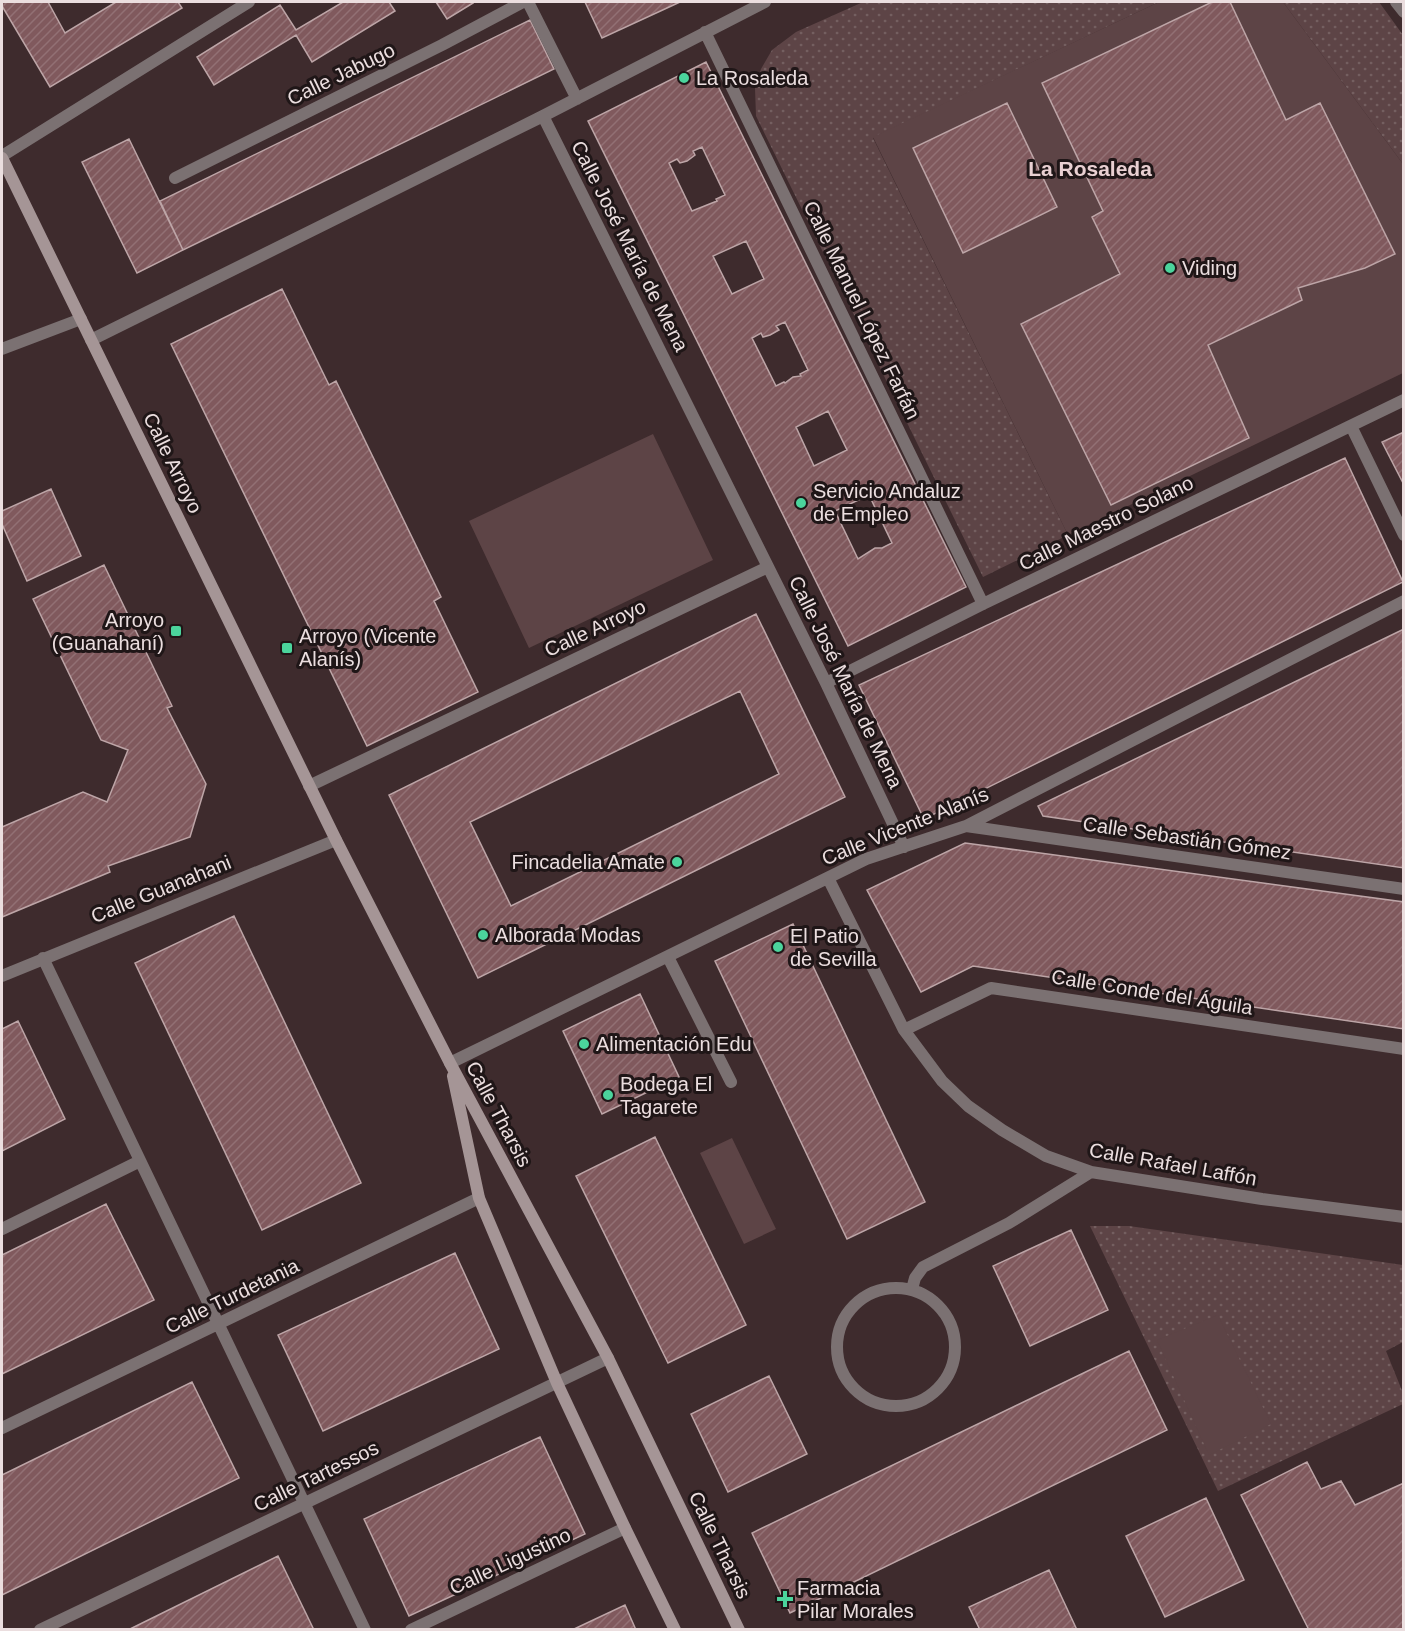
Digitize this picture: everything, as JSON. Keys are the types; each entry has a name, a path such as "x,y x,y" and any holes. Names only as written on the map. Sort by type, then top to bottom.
{"main road":[{"name":"Calle Arroyo","path":"2,157 309,786 450,1063"},
{"name":"Calle Tharsis","path":"450,1063 479,1198 557,1383 675,1629"},
{"name":"Calle Tharsis","path":"450,1063 608,1358 739,1629"}],"street":[{"path":"2,157 249,2"},
{"name":"Calle Jabugo","path":"175,178 526,2 577,99"},
{"path":"91,340 577,99 765,2"},
{"path":"1396,2 1404,12"},
{"name":"Calle Manuel López Farfán","path":"705,32 983,604"},
{"name":"Calle José María de Mena","path":"543,116 826,683 904,847"},
{"path":"2,349 81,319"},
{"name":"Calle Maestro Solano","path":"826,683 983,604 1404,400"},
{"path":"1351,426 1404,535"},
{"name":"Calle Arroyo","path":"309,786 768,567"},
{"name":"Calle Vicente Alanís","path":"450,1063 866,859 966,826 1404,601"},
{"name":"Calle Sebastián Gómez","path":"966,826 1404,889"},
{"name":"Calle Guanahani","path":"2,976 336,840"},
{"name":"Calle Rafael Laffón","path":"828,878 904,1030 942,1081 968,1106 1002,1130 1046,1156 1091,1172 1262,1199 1404,1217"},
{"path":"668,957 731,1082"},
{"path":"44,958 365,1629"},
{"name":"Calle Conde del Águila","path":"904,1030 991,988 1404,1049"},
{"path":"2,1229 140,1161"},
{"path":"912,1289 915,1278 923,1267 1010,1223 1091,1172"},
{"name":"Calle Turdetania","path":"2,1428 479,1198"},
{"path":"893,1287 912,1289 935,1301 951,1322 956,1348 950,1373 933,1394 909,1405 884,1405 862,1396 846,1379 838,1357 837,1334 845,1316 858,1301 874,1291 893,1287"},
{"name":"Calle Tartessos","path":"40,1629 608,1358"},
{"name":"Calle Ligustino","path":"411,1629 625,1528"}],"shaded area":[{"path":"863,2 1159,2 873,138 1068,535 983,577 756,116 755,88 761,69 772,50 796,32"},
{"name":"Viding","path":"1159,2 1283,2 1403,164 1403,373 1068,535 873,137"},
{"path":"1283,2 1379,2 1403,35 1403,164"},
{"path":"653,434 713,560 529,648 469,521"},
{"path":"732,1138 776,1229 744,1244 700,1153"},
{"path":"1090,1226 1129,1226 1403,1265 1403,1342 1386,1351 1403,1393 1403,1404 1218,1491"},
{"path":"1218,1315 1271,1424 1209,1455 1157,1340"}],"building":[{"path":"2,2 48,2 65,33 116,2 178,2 182,8 50,87 2,6"},
{"path":"343,2 389,2 395,11 312,62 296,35 214,85 197,57 280,5 296,30"},
{"path":"436,2 472,2 473,3 447,19"},
{"path":"585,2 680,2 602,38"},
{"path":"1212,2 1230,2 1286,120 1320,103 1395,254 1365,268 1298,288 1302,300 1208,345 1249,438 1111,505 1021,324 1120,274 1092,217 1103,211 1042,83"},
{"path":"530,20 554,69 183,250 160,201"},
{"path":"706,62 966,587 848,646 588,121","holes":["702,147 725,195 716,199 717,201 692,211 669,163 677,159 680,163 687,161 695,155 693,151","746,241 764,279 732,294 713,256","785,322 808,370 800,374 801,376 793,377 776,386 752,338 761,333 763,337 770,335 779,330 776,326","828,411 847,450 814,466 796,427","869,495 892,543 882,548 875,548 858,559 835,511"]},
{"path":"1007,103 1057,207 963,253 913,148"},
{"path":"129,139 183,250 137,273 82,162"},
{"path":"282,289 329,385 336,381 441,597 434,601 478,692 367,746 171,344"},
{"path":"1404,432 1404,485 1382,442"},
{"path":"1345,458 1403,582 924,819 859,685"},
{"path":"51,489 81,556 27,581 2,524 2,511"},
{"path":"104,565 172,706 167,708 206,784 190,837 108,866 110,872 2,917 2,827 83,792 107,802 128,750 101,740 33,599"},
{"path":"756,614 845,797 478,978 389,795","holes":["740,691 779,774 511,906 470,822"]},
{"path":"1404,629 1404,868 1043,816 1038,806"},
{"path":"965,843 1404,902 1404,1029 973,966 921,992 867,890"},
{"path":"234,916 361,1183 262,1230 135,963"},
{"path":"793,924 925,1202 847,1239 715,961"},
{"path":"640,994 679,1077 602,1114 563,1031"},
{"path":"18,1021 65,1119 2,1151 2,1029"},
{"path":"655,1137 746,1325 668,1363 576,1176"},
{"path":"106,1204 154,1300 2,1374 2,1255"},
{"path":"1071,1230 1108,1310 1030,1346 993,1266"},
{"path":"455,1253 499,1349 323,1431 278,1335"},
{"path":"1129,1351 1167,1430 790,1613 752,1533"},
{"path":"769,1376 807,1454 728,1492 691,1414"},
{"path":"192,1382 239,1478 2,1595 2,1475"},
{"path":"540,1437 585,1534 409,1616 364,1519"},
{"path":"1307,1462 1321,1489 1341,1481 1355,1505 1404,1483 1404,1630 1309,1630 1241,1495"},
{"path":"1206,1498 1244,1580 1165,1617 1126,1536"},
{"path":"278,1556 314,1630 128,1630"},
{"path":"1049,1570 1077,1630 980,1630 969,1607"},
{"path":"625,1605 636,1630 572,1630"}],"place":[{"name":"La Rosaleda","path":"684,78"},
{"name":"Viding","path":"1170,268"},
{"name":"Servicio Andaluz de Empleo","path":"801,503"},
{"name":"Arroyo (Guanahaní)","path":"176,631"},
{"name":"Arroyo (Vicente Alanís)","path":"287,648"},
{"name":"Fincadelia Amate","path":"677,862"},
{"name":"Alborada Modas","path":"483,935"},
{"name":"El Patio de Sevilla","path":"778,947"},
{"name":"Alimentación Edu","path":"584,1044"},
{"name":"Bodega El Tagarete","path":"608,1095"},
{"name":"Farmacia Pilar Morales","path":"785,1599"}],"district":[{"name":"La Rosaleda","path":"1090,168"}]}
